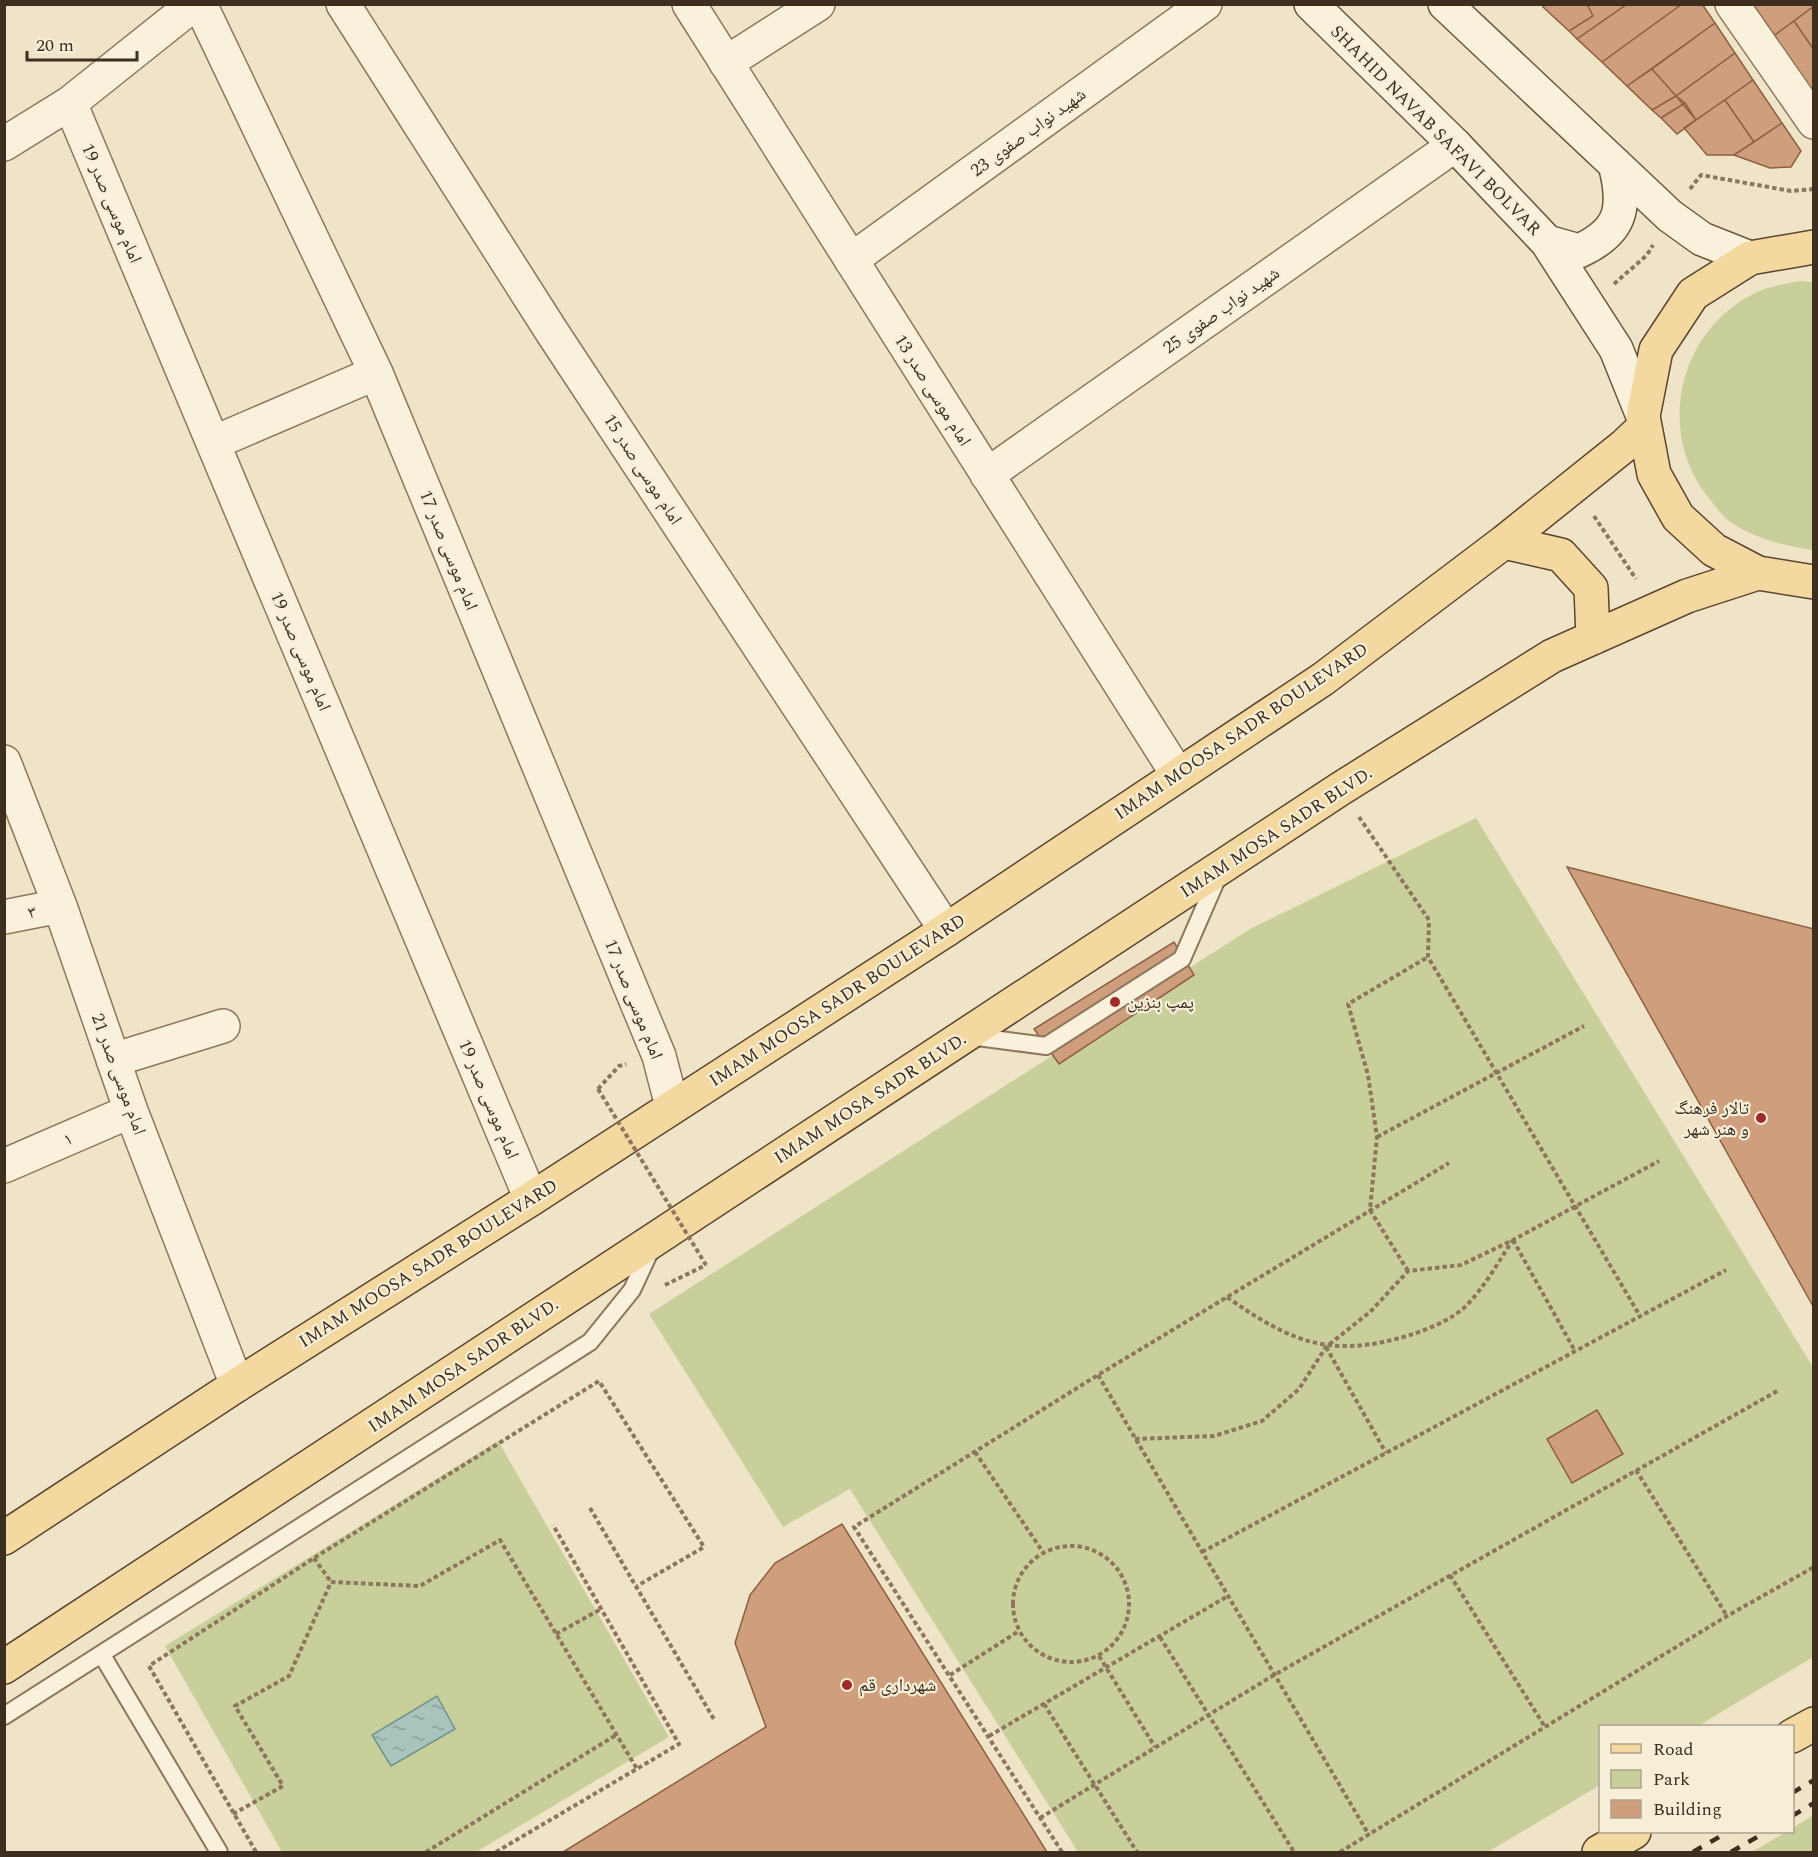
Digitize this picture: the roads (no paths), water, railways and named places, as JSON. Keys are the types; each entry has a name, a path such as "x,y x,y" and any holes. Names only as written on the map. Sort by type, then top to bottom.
{"main road":[{"path":"1814,247 1750,258 1694,294 1656,350 1643,421 1654,474 1678,517 1714,550 1758,573 1814,582"},
{"name":"IMAM MOOSA SADR BOULEVARD","path":"4,1538 237,1385 531,1199 946,930 1323,679 1574,486 1643,421"},
{"path":"1504,542 1561,555 1591,588 1593,638"},
{"name":"IMAM MOSA SADR BLVD.","path":"4,1667 1340,789 1552,656 1656,610 1758,573"},
{"path":"1794,1735 1814,1724"},
{"path":"1599,1852 1632,1833"}],"street":[{"path":"4,144 70,103 194,4"},
{"name":"امام موسی صدر 17","path":"200,4 376,373 659,1056 672,1107"},
{"name":"امام موسی صدر 15","path":"343,4 552,332 946,930"},
{"name":"امام موسی صدر 13","path":"688,4 1178,774"},
{"path":"726,63 818,4"},
{"name":"شهید نواب صفوی 23","path":"851,260 1205,4"},
{"name":"SHAHID NAVAB SAFAVI BOLVAR","path":"1311,4 1455,145 1547,242 1616,350 1643,421"},
{"path":"1445,4 1670,216 1702,239 1750,258"},
{"path":"1732,4 1814,122"},
{"name":"امام موسی صدر 19","path":"70,103 531,1199"},
{"name":"شهید نواب صفوی 25","path":"987,475 1455,145"},
{"path":"1547,242 1579,251 1604,237 1616,223 1620,209 1621,190 1615,164"},
{"path":"213,444 376,373"},
{"name":"امام موسی صدر 21","path":"4,762 60,906 131,1111 237,1385"},
{"name":"۳","path":"4,917 60,906"},
{"path":"113,1060 223,1026"},
{"name":"۱","path":"4,1166 131,1111"}],"lane":[{"path":"966,1036 1046,1046 1182,959 1221,869"},
{"path":"4,1716 590,1342 632,1290 657,1236"},
{"path":"102,1655 219,1852"}],"water":[{"path":"437,1696 455,1729 391,1766 372,1735"}],"railway":[{"path":"1794,1792 1814,1780"},
{"path":"1794,1815 1814,1803"},
{"path":"1693,1852 1726,1833"},
{"path":"1731,1852 1764,1833"}],"place":[{"name":"پمپ بنزین","path":"1115,1002"},
{"name":"تالار فرهنگ و هنر شهر","path":"1761,1118"},
{"name":"شهرداری قم","path":"847,1685"}]}
